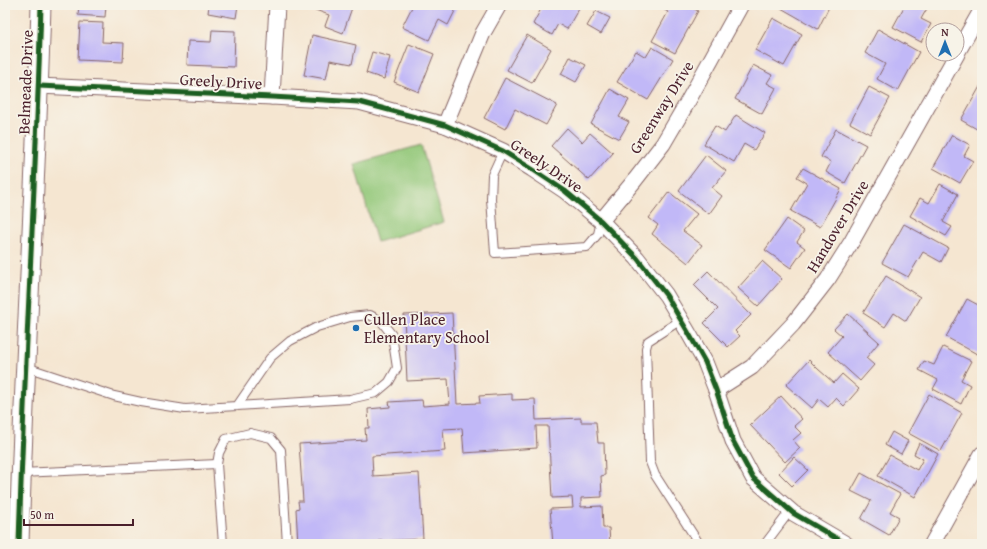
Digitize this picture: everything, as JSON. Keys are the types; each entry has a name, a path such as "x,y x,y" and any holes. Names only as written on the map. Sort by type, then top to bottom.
{"street":[{"name":"Belmeade Drive","path":"19,544 39,86 41,5"},
{"path":"272,97 277,5"},
{"path":"445,125 483,34 499,5"},
{"name":"Greenway Drive","path":"601,221 663,144 741,5"},
{"name":"Handover Drive","path":"965,40 982,9"},
{"name":"Handover Drive","path":"716,390 752,367 793,324 828,279 852,241 953,62"},
{"name":"Greely Drive","path":"39,86 360,102 445,125 502,151 565,191 601,221 637,258 666,295 705,362 733,441 754,478 790,511 846,544"},
{"path":"932,544 982,454"}],"lane":[{"path":"502,151 492,175 491,199 496,253 587,247 598,234 601,221"},
{"path":"26,367 114,396 185,409 350,400 376,393 389,382 397,368 392,335 381,321 370,315 350,317 317,327 290,341 270,358 237,406"},
{"path":"681,320 648,341 646,348 650,462 655,475 700,544"},
{"path":"223,544 217,464 219,453 226,439 250,434 271,438 282,450 287,544"},
{"path":"21,473 217,464"},
{"path":"764,544 790,511"}],"green space":[{"path":"421,145 444,222 377,242 354,164"}],"building":[{"path":"79,5 106,5 105,17 78,15"},
{"path":"209,5 238,5 236,18 208,13"},
{"path":"312,5 353,5 343,33 325,26 329,15 310,8"},
{"path":"413,5 458,5 448,25 439,20 429,40 402,27"},
{"path":"543,5 574,5 579,8 567,29 558,24 552,35 533,24"},
{"path":"663,5 687,5 698,11 675,53 652,41 668,12 661,8"},
{"path":"782,5 830,5 818,29 781,8"},
{"path":"905,5 929,5 921,19 927,22 925,22 925,35 921,42 893,27"},
{"path":"596,11 610,18 601,34 587,26"},
{"path":"773,18 802,34 784,66 755,50"},
{"path":"80,22 103,23 102,42 124,43 123,62 78,60"},
{"path":"878,29 919,52 898,91 877,79 885,64 865,53"},
{"path":"212,30 235,31 234,67 187,65 188,41 211,42"},
{"path":"312,35 356,45 352,64 330,60 326,79 304,75"},
{"path":"527,35 551,49 532,83 507,70"},
{"path":"409,44 434,54 419,92 394,82"},
{"path":"652,47 673,59 648,100 617,82 636,51 646,57"},
{"path":"372,52 390,57 384,79 366,73"},
{"path":"570,57 586,65 576,82 561,74"},
{"path":"753,65 772,75 767,83 776,88 762,114 735,99"},
{"path":"505,78 557,105 546,125 515,109 505,129 484,118"},
{"path":"982,83 982,132 961,120"},
{"path":"869,87 890,98 870,134 850,123"},
{"path":"610,89 629,100 619,117 629,122 619,139 591,124"},
{"path":"736,115 765,133 754,150 744,144 734,162 704,144 715,126 725,132"},
{"path":"567,128 582,142 590,133 613,153 589,180 551,146"},
{"path":"836,129 866,145 845,183 826,172 831,162 821,157"},
{"path":"952,135 970,145 964,156 973,161 960,183 933,168"},
{"path":"706,155 726,171 712,188 722,196 709,214 679,191"},
{"path":"803,168 841,189 820,227 791,211 807,183 797,177"},
{"path":"940,184 958,194 943,222 952,227 946,236 910,216 920,198 929,203"},
{"path":"669,192 697,214 683,231 702,245 688,263 652,234 658,225 649,218"},
{"path":"787,219 804,231 797,242 805,248 791,268 765,250"},
{"path":"904,224 948,248 941,262 923,252 908,277 882,263"},
{"path":"762,261 782,279 758,306 738,288"},
{"path":"708,271 751,315 735,331 740,336 728,347 704,323 718,309 694,285"},
{"path":"886,276 920,297 906,321 894,313 885,327 863,313"},
{"path":"967,299 982,307 982,345 977,354 946,337"},
{"path":"452,313 457,404 480,403 479,396 512,394 512,400 535,399 536,420 581,418 581,422 596,422 598,443 604,443 605,475 601,476 602,497 581,498 581,507 602,506 603,528 609,528 610,544 553,544 550,509 573,508 572,497 552,498 548,426 536,426 537,448 464,453 462,428 443,429 445,451 372,456 373,476 419,473 423,539 379,541 379,544 298,544 296,509 299,508 298,501 303,501 299,444 366,440 365,428 369,428 368,409 390,407 389,402 422,400 423,406 450,404 448,379 407,381 404,315"},
{"path":"848,314 879,342 866,358 874,365 860,381 828,352 842,336 834,329"},
{"path":"943,347 971,361 961,380 970,385 961,404 933,389 938,380 919,370 924,361 934,365"},
{"path":"809,360 834,383 842,374 859,389 844,406 836,398 828,407 819,399 812,408 786,385"},
{"path":"929,394 962,413 941,451 908,433"},
{"path":"781,396 802,419 794,426 801,433 793,440 800,448 785,462 750,425"},
{"path":"892,432 908,441 901,454 885,445"},
{"path":"919,443 938,454 915,497 878,476 890,455 917,470 923,459 914,454"},
{"path":"794,457 808,470 792,486 779,473"},
{"path":"861,473 900,494 890,512 899,517 889,535 861,519 871,501 851,491"}],"cycle path":[{"path":"19,544 41,5"},
{"path":"39,86 359,102 445,125 503,151 565,191 601,221 637,258 666,295 705,362 733,441 753,478 793,513 846,544"}],"place":[{"name":"Cullen Place Elementary School","path":"356,328"}]}
